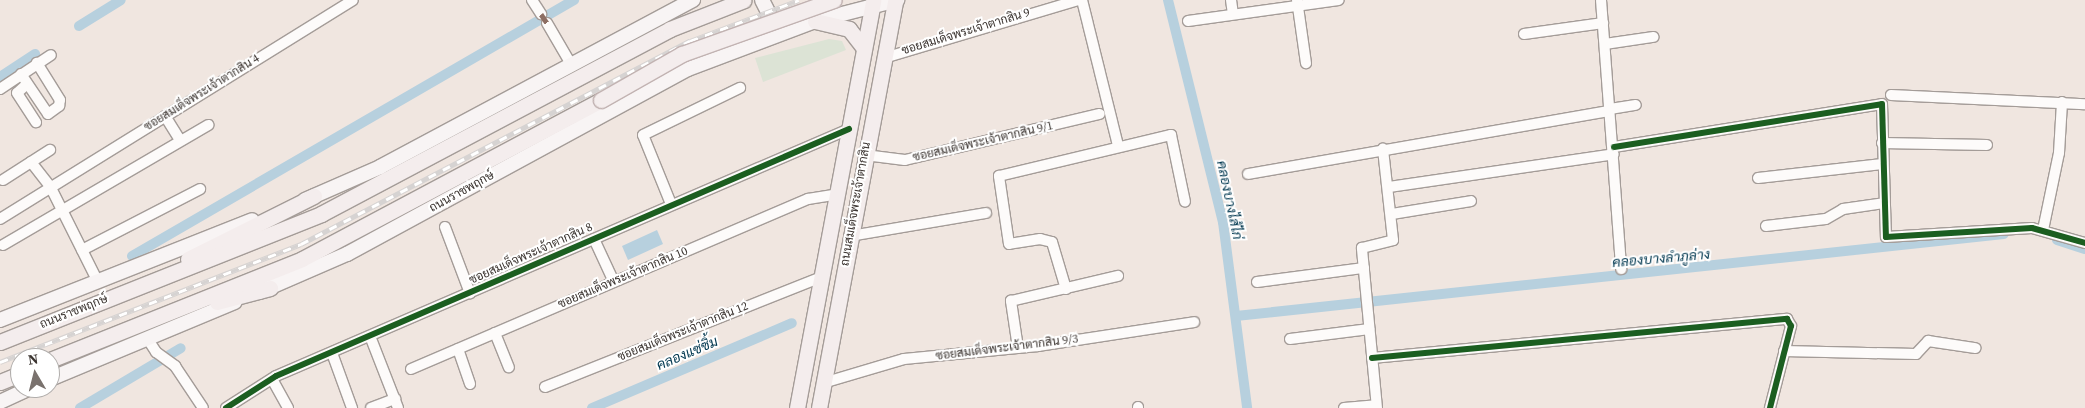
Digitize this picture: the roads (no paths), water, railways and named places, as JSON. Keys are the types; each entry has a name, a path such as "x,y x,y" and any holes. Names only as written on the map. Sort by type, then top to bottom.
{"main road":[{"name":"ถนนราชพฤกษ์","path":"0,320 97,280 314,196 380,167 693,0"},
{"name":"ถนนราชพฤกษ์","path":"0,342 321,214 670,29 744,0"},
{"path":"750,44 766,33 769,14 762,0"},
{"name":"ถนนราชพฤกษ์","path":"60,356 302,259 601,100 682,54 834,0"},
{"name":"ถนนราชพฤกษ์","path":"60,375 270,288 382,236 688,69 815,21 873,3 896,0"},
{"name":"ถนนสมเด็จพระเจ้าตากสิน","path":"819,408 865,155 896,0"},
{"name":"ถนนสมเด็จพระเจ้าตากสิน","path":"797,408 873,3"},
{"path":"815,21 849,29 864,48"},
{"path":"115,295 314,196"},
{"path":"152,319 270,288"}],"street":[{"name":"ซอยสมเด็จพระเจ้าตากสิน 4","path":"0,219 50,186 353,0"},
{"path":"532,0 571,64"},
{"name":"ซอยสมเด็จพระเจ้าตากสิน 9","path":"884,58 1078,0"},
{"path":"1082,0 1118,146"},
{"path":"1231,0 1234,14"},
{"path":"1188,21 1297,3 1339,0"},
{"path":"1600,0 1614,151 1621,269"},
{"path":"1297,3 1306,63"},
{"path":"1524,34 1603,23"},
{"path":"1605,44 1653,37"},
{"path":"37,64 62,104 33,124 17,93 24,79 37,64 51,55"},
{"path":"0,89 24,79"},
{"path":"24,79 48,114"},
{"path":"671,204 643,135 740,88"},
{"path":"1891,95 2085,104"},
{"path":"2043,230 2059,153 2062,102"},
{"path":"1389,187 1614,151 1882,104 1882,164 1886,237 1891,240 2043,230 2085,243"},
{"path":"1248,174 1636,105"},
{"name":"ซอยสมเด็จพระเจ้าตากสิน 9/1","path":"865,155 905,160 1100,114"},
{"path":"165,116 180,140"},
{"path":"3,245 208,125"},
{"name":"ซอยสมเด็จพระเจ้าตากสิน 8","path":"226,408 272,379 671,204 849,129"},
{"path":"1066,289 1052,242 1040,239 1009,244 998,176 1118,146 1171,135 1185,202"},
{"path":"1882,143 1987,145"},
{"path":"1344,408 1377,406 1363,246 1393,240 1392,214 1383,149"},
{"path":"3,180 50,150"},
{"path":"31,162 50,186 97,280"},
{"path":"1758,178 1882,164"},
{"path":"82,250 200,189"},
{"name":"ซอยสมเด็จพระเจ้าตากสิน 10","path":"411,369 808,199 838,194"},
{"path":"1392,214 1471,201"},
{"path":"1766,226 1826,219 1843,209 1884,204"},
{"path":"850,236 986,213"},
{"path":"445,227 470,293"},
{"path":"594,239 614,282"},
{"path":"1257,282 1364,268"},
{"path":"1018,348 1011,301 1118,276"},
{"name":"ซอยสมเด็จพระเจ้าตากสิน 12","path":"545,387 822,277"},
{"path":"1372,358 1787,318 1791,326 1770,408"},
{"name":"ซอยสมเด็จพระเจ้าตากสิน 9/3","path":"823,383 904,359 1018,348 1194,322"},
{"path":"1290,339 1369,330"},
{"path":"495,333 509,367"},
{"path":"370,336 397,403 371,408"},
{"path":"148,338 156,352 175,366 203,408"},
{"path":"1784,351 1916,354 1928,342 1975,348"},
{"path":"458,349 470,384"},
{"path":"332,353 352,408"},
{"path":"272,379 288,408"}],"water":[{"path":"657,230 663,244 628,260 622,246"}],"waterway":[{"path":"79,26 121,0"},
{"path":"132,256 574,0"},
{"name":"คลองบางไส้ไก่","path":"1168,0 1223,222 1247,408"},
{"path":"0,77 35,54"},
{"name":"คลองบางลำภูล่าง","path":"1236,316 2004,234"},
{"name":"คลองบางลำภูล่าง","path":"2057,240 2085,249"},
{"name":"คลองแซ่ซิ้ม","path":"592,408 792,323"},
{"path":"80,408 181,348"}],"railway":[{"path":"0,362 301,244 690,41 799,0"}]}
